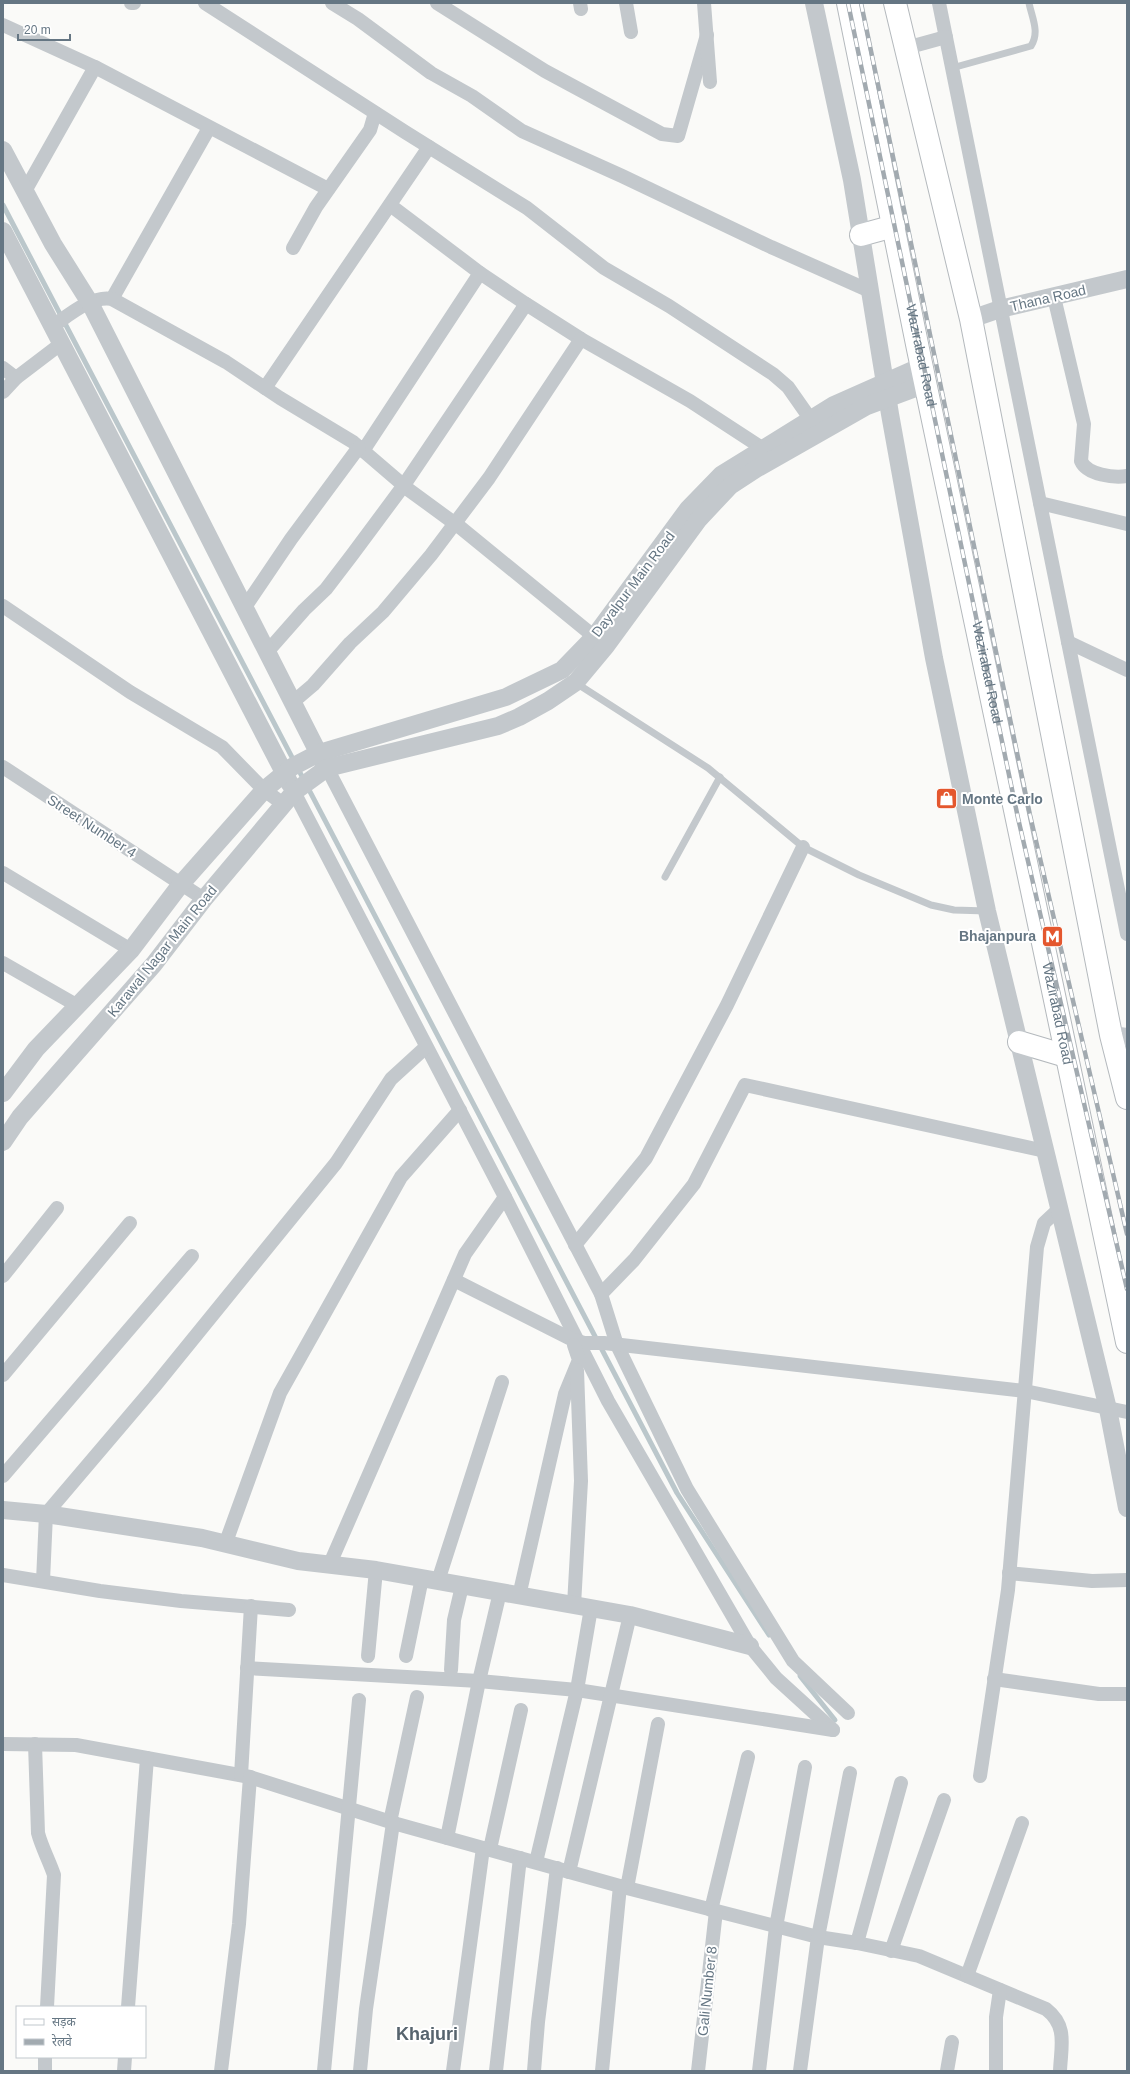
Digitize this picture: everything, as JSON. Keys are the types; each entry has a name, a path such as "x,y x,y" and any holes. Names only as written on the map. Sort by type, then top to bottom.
{"main road":[{"name":"Wazirabad Road","path":"848,3 924,375 1127,1342"},
{"path":"895,3 971,319 1119,1036 1127,1098"},
{"path":"861,235 894,226"},
{"path":"1019,1042 1066,1056"}],"street":[{"path":"205,3 428,147 527,208 604,268 669,306 773,374 788,387 816,427"},
{"path":"332,3 358,19 431,72 472,96 522,131 622,176 771,247 870,291"},
{"path":"437,3 545,71 662,134 678,136 707,35"},
{"path":"626,3 631,32"},
{"path":"704,3 710,82"},
{"path":"814,3 852,180 886,390 934,658 987,911 1108,1408 1127,1508"},
{"path":"939,3 1126,929"},
{"path":"3,25 95,66 209,128 328,189"},
{"path":"906,48 946,37"},
{"path":"25,191 95,66"},
{"path":"294,248 328,189 370,130 375,113"},
{"path":"112,300 209,128"},
{"path":"265,388 428,147"},
{"path":"3,150 84,306 245,607 293,702 320,761 601,1294 611,1344 686,1489 793,1661 848,1713"},
{"path":"390,205 480,273 580,340 690,401 762,448"},
{"path":"3,231 56,324 62,343 288,771 293,793 460,1110 608,1401 750,1646 776,1678 833,1730 577,1690 479,1681 247,1668"},
{"path":"245,607 291,539 361,449 480,273"},
{"name":"Thana Road","path":"971,319 1000,309 1127,279"},
{"path":"1054,297 1084,424 1082,461 1084,467 1090,471 1120,477 1127,476"},
{"path":"56,324 84,306 105,298 112,300 207,351 361,449 600,641"},
{"path":"267,652 304,610 326,589 404,485 526,304"},
{"path":"293,702 313,685 350,643 383,612 455,524 489,478 580,340"},
{"path":"3,392 16,378 62,343"},
{"path":"3,368 16,378"},
{"name":"Dayalpur Main Road","path":"320,761 498,726 520,717 548,701 576,682 600,641 688,509 721,475 762,448 867,406 886,390 924,375"},
{"name":"Dayalpur Main Road","path":"320,761 506,697 562,670 600,641 699,518 730,486 816,427"},
{"path":"1040,503 1127,524"},
{"path":"3,606 130,692 222,747 264,790 293,793"},
{"path":"1068,642 1127,670"},
{"name":"Karawal Nagar Main Road","path":"3,1093 36,1049 131,950 181,884 264,790 288,771 320,761"},
{"name":"Karawal Nagar Main Road","path":"3,1142 20,1117 154,964 204,899 320,761"},
{"name":"Street Number 4","path":"3,766 204,899"},
{"path":"575,1244 646,1158 727,1005 803,847"},
{"path":"3,873 131,950"},
{"path":"3,963 78,1006"},
{"path":"43,1581 46,1514 154,1387 336,1163 391,1079 426,1047"},
{"path":"601,1294 634,1260 694,1184 745,1085 1045,1152"},
{"path":"226,1542 280,1394 401,1177 460,1110"},
{"path":"330,1566 465,1254 505,1197"},
{"path":"3,1276 56,1208"},
{"path":"980,1776 1009,1573 1038,1247 1044,1222 1059,1209"},
{"path":"3,1375 130,1223"},
{"path":"3,1476 192,1256"},
{"path":"454,1280 578,1341 1025,1391 1127,1412"},
{"path":"536,1862 577,1690 583,1606 577,1365 578,1341"},
{"path":"519,1596 565,1394 577,1365"},
{"path":"406,1656 430,1580 502,1382"},
{"path":"3,1510 46,1514 226,1542 298,1561 330,1566 376,1570 583,1606 630,1615 750,1646"},
{"path":"368,1656 376,1570"},
{"path":"1009,1573 1092,1581 1127,1580"},
{"path":"3,1575 100,1591 181,1601 289,1610"},
{"path":"451,1670 454,1620 462,1586"},
{"path":"447,1838 479,1681 500,1592"},
{"path":"221,2071 239,1924 246,1776 247,1668 251,1606"},
{"path":"534,2071 538,2022 563,1870 611,1695 630,1615"},
{"path":"994,1679 1099,1694 1127,1694"},
{"path":"360,2071 366,2009 391,1822 417,1697"},
{"path":"324,2071 348,1809 360,1700"},
{"path":"453,2071 486,1849 521,1710"},
{"path":"602,2071 624,1887 658,1724"},
{"path":"3,1744 76,1745 246,1776 391,1822 624,1887 818,1937 857,1943 919,1956 1046,2010 1055,2016 1060,2024 1062,2034 1060,2071"},
{"path":"35,1744 38,1833 42,1848 50,1861 54,1875 47,2006"},
{"name":"Gali Number 8","path":"698,2071 714,1910 748,1757"},
{"path":"128,2006 147,1758"},
{"path":"759,2071 776,1927 805,1767"},
{"path":"800,2071 818,1937 850,1773"},
{"path":"857,1943 901,1783"},
{"path":"891,1951 944,1800"},
{"path":"967,1976 1022,1822"},
{"path":"496,2071 520,1858"},
{"path":"996,2071 996,2017 1000,1990"},
{"path":"947,2071 952,2042"},
{"path":"45,2058 45,2071"},
{"path":"124,2071 125,2058"}],"lane":[{"path":"952,68 1031,46 1035,39 1036,32 1029,3"},
{"path":"576,682 720,777 803,847 859,875 930,905 954,910 987,911"},
{"path":"665,876 720,777"}],"waterway":[{"path":"3,205 677,1493 769,1635"},
{"path":"800,1676 835,1720"}],"railway":[{"path":"848,3 1018,818 1127,1289"},
{"path":"861,3 1030,815 1127,1234"}],"place":[{"name":"Monte Carlo","path":"946,799"},
{"name":"Bhajanpura","path":"1052,936"}],"district":[{"name":"Khajuri","path":"427,2034"}]}
